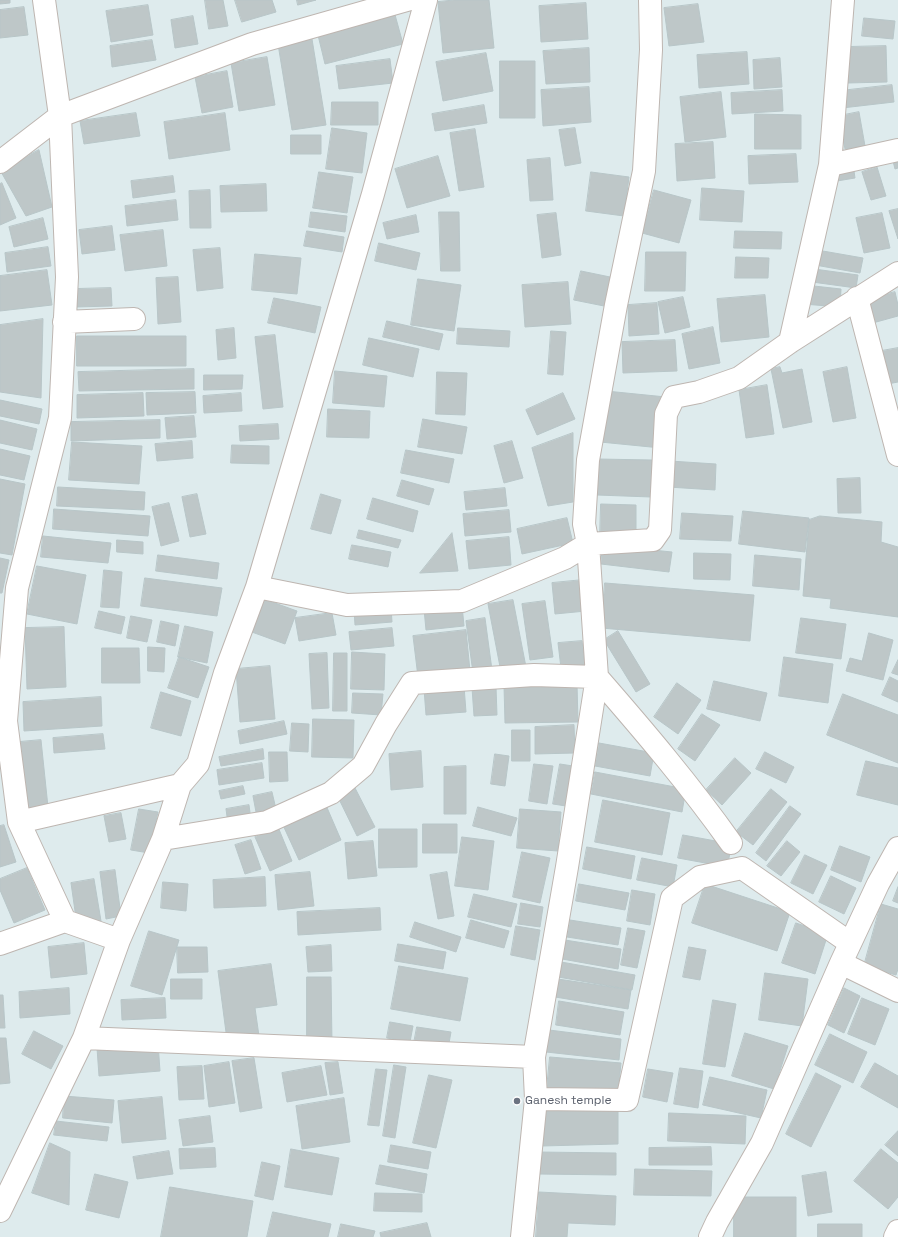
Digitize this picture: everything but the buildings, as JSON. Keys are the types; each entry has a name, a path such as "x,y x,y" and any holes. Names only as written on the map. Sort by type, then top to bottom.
{"street":[{"path":"44,0 60,116 67,278 60,418 18,588 6,721 19,822 65,921"},
{"path":"0,162 60,116 252,44 408,0"},
{"path":"0,1210 84,1038 119,940 163,838 180,785 198,764 225,673 257,587 373,194 426,0"},
{"path":"522,1237 536,1099 534,1057 567,867 597,678 588,544 584,524 588,460 616,305 644,171 651,50 650,0"},
{"path":"790,342 830,165 844,0"},
{"path":"830,165 898,150"},
{"path":"257,587 346,605 462,601 565,558 588,544 653,540 660,530 666,414 674,398 699,392 739,378 790,342 898,273"},
{"path":"857,298 898,455"},
{"path":"64,322 134,319"},
{"path":"163,838 267,822 331,793 363,766 386,724 412,683 534,675 597,678 653,741 708,810 731,843"},
{"path":"19,822 180,785"},
{"path":"710,1237 762,1143 850,943 878,884 898,848"},
{"path":"536,1099 627,1100 672,898 700,877 742,868 850,943"},
{"path":"0,944 65,921 119,940"},
{"path":"841,963 898,991"},
{"path":"84,1038 534,1057"},
{"path":"894,1237 898,1231"}],"place":[{"name":"Ganesh temple","path":"517,1101"}]}
